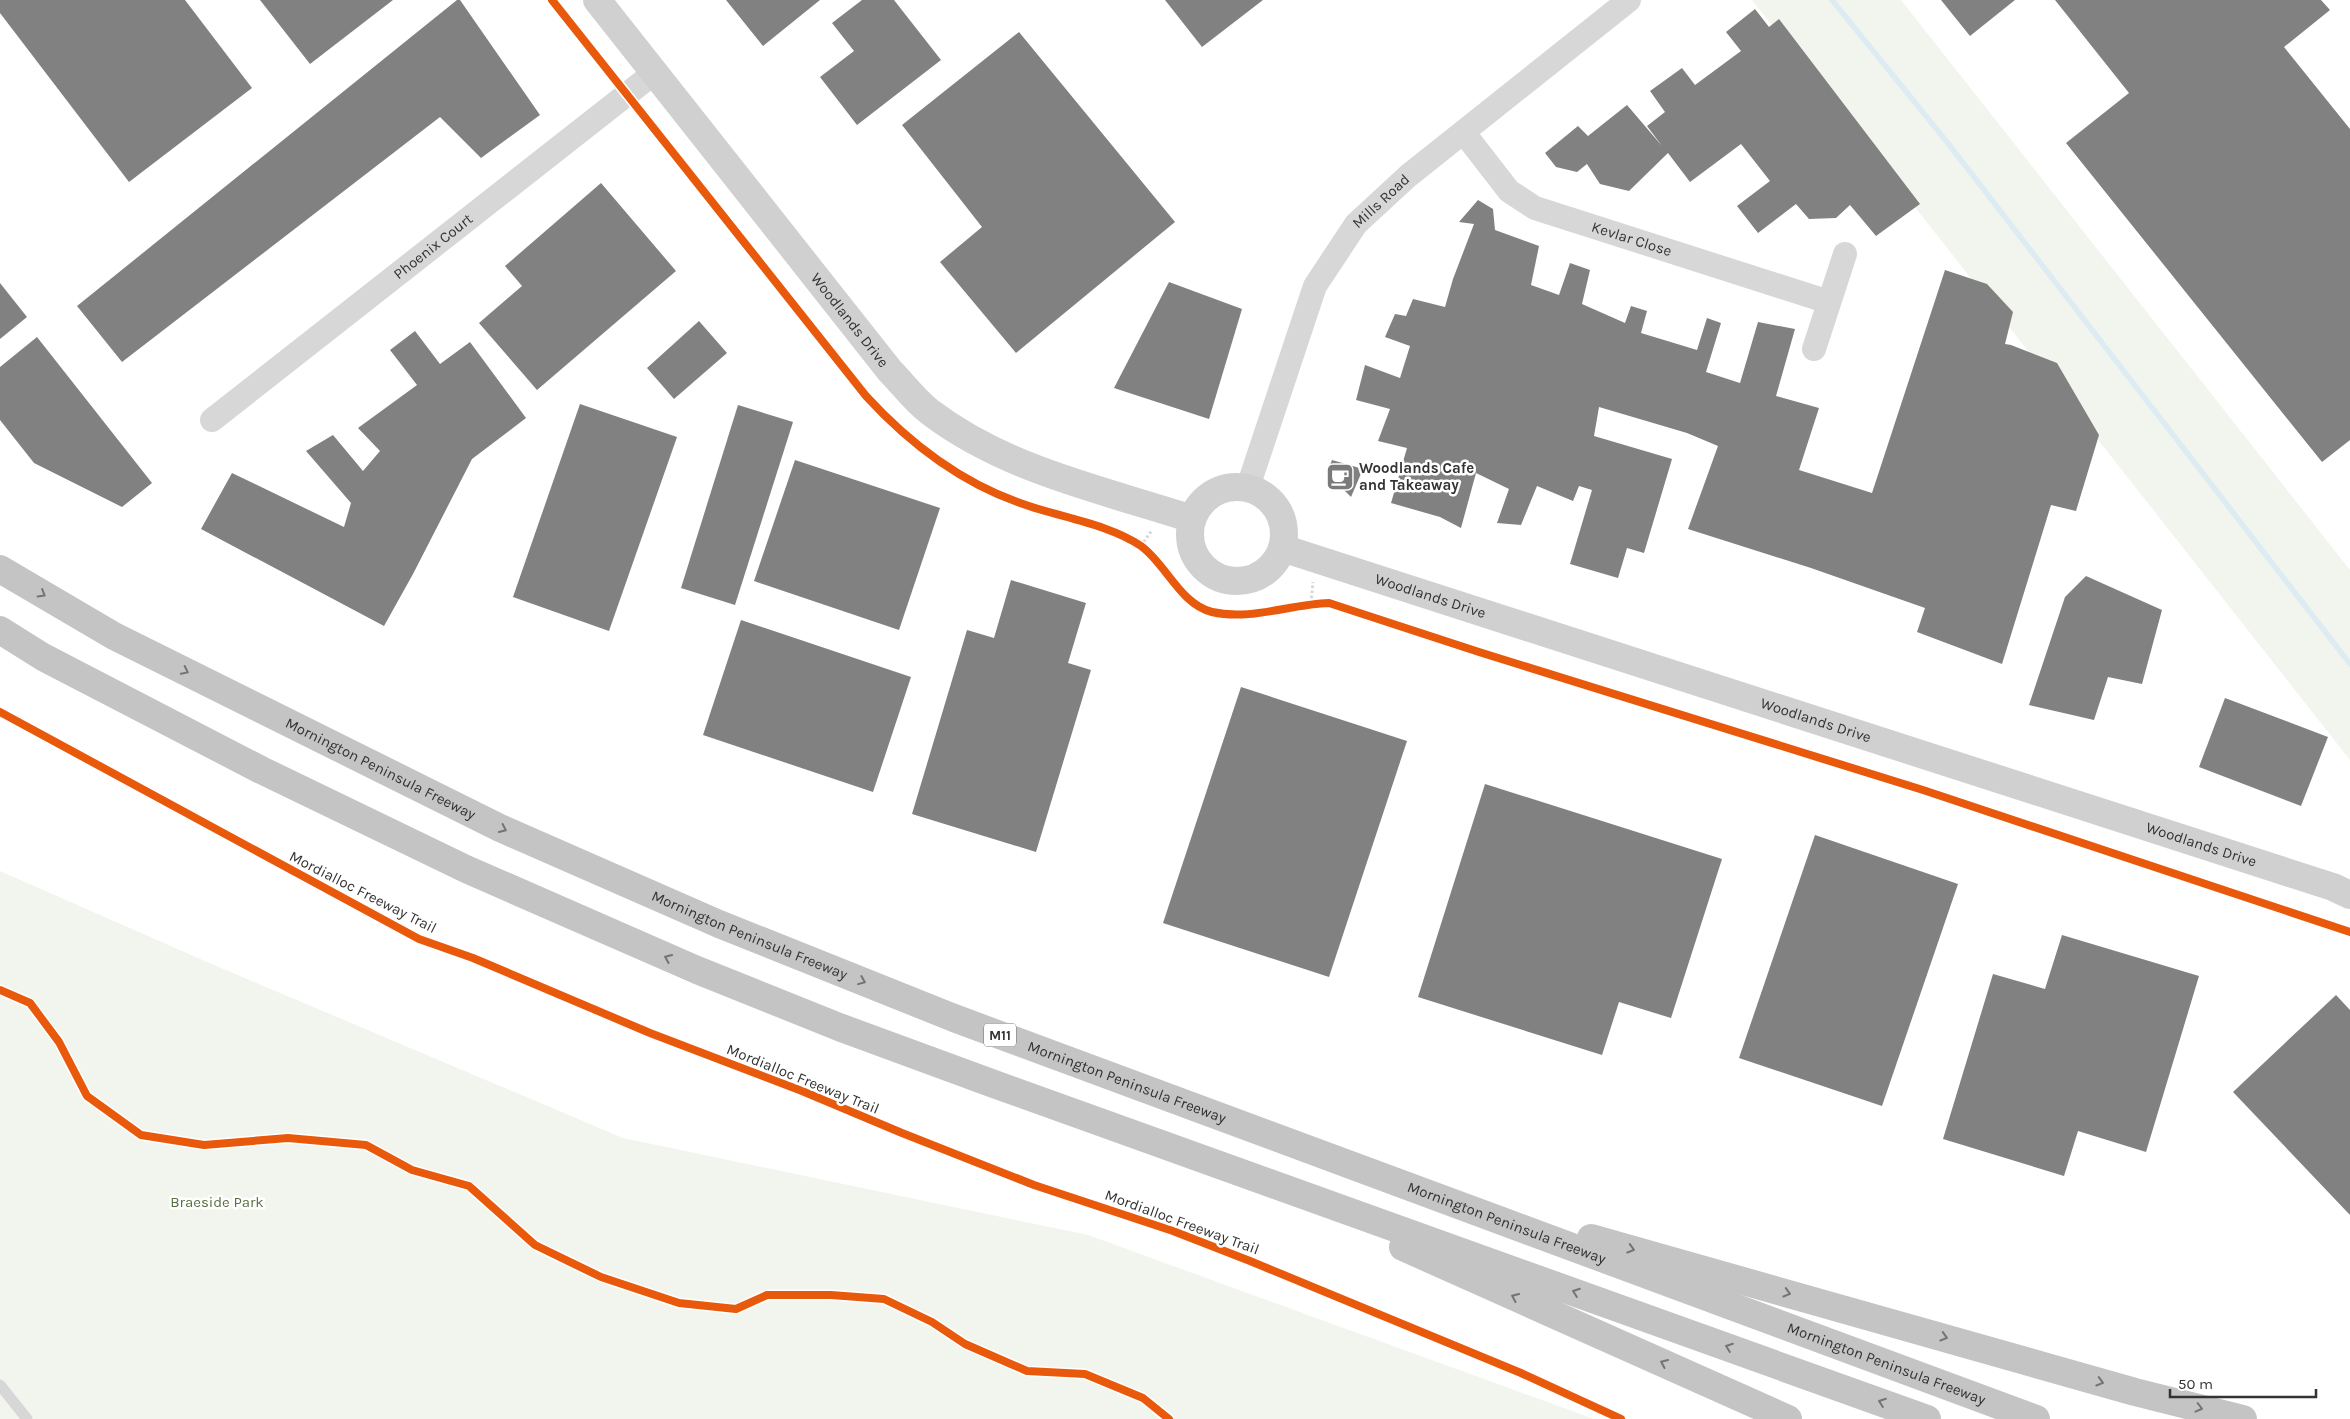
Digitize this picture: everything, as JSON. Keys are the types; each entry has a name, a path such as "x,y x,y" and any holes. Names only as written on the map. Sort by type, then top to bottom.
{"highway":[{"name":"Mornington Peninsula Freeway","path":"0,569 114,636 465,810 710,920 954,1018 2036,1419"},
{"path":"0,630 43,657 261,770 466,869 858,1040 1398,1245 1788,1419"},
{"path":"697,970 839,1027 994,1084 1927,1419"},
{"path":"1399,1184 2135,1392 2243,1419"}],"street":[{"name":"Woodlands Drive","path":"597,0 890,371 928,411 977,443 1025,466 1192,519"},
{"name":"Mills Road","path":"1248,487 1315,286 1356,224 1408,176 1629,0"},
{"name":"Phoenix Court","path":"212,420 654,73"},
{"name":"Kevlar Close","path":"1464,133 1509,191 1535,208 1830,302"},
{"path":"1814,349 1845,254"},
{"path":"1234,486 1248,487 1262,493 1273,503 1281,515 1284,528 1282,548 1278,558 1268,570 1252,579 1237,582 1222,579 1209,572 1199,562 1192,548 1190,534 1192,519 1208,496 1221,489 1234,486"},
{"name":"Woodlands Drive","path":"1282,548 2324,884 2350,895"}],"lane":[{"path":"0,1385 28,1419"}],"path":[{"path":"1133,541 1148,552"},
{"path":"1303,604 1320,603"}],"green space":[{"path":"1752,0 1901,0 2350,570 2350,760"},
{"name":"Braeside Park","path":"0,871 207,962 623,1138 1088,1235 1594,1419 0,1419"}],"building":[{"path":"0,0 185,0 252,88 129,182 0,13"},
{"path":"260,0 393,0 310,64"},
{"path":"457,0 460,0 540,115 481,158 440,117 122,362 77,306"},
{"path":"726,0 820,0 763,46"},
{"path":"862,0 894,0 941,60 857,125 820,77 854,51 832,23"},
{"path":"1165,0 1263,0 1202,47"},
{"path":"1941,0 2015,0 1970,36"},
{"path":"2055,0 2321,0 2330,10 2284,47 2350,129 2350,440 2322,462 2066,143 2129,93"},
{"path":"1755,9 1769,27 1779,19 1920,204 1876,236 1850,205 1836,218 1809,219 1796,204 1758,233 1737,206 1770,181 1741,144 1690,182 1668,153 1629,191 1600,184 1587,164 1577,172 1556,167 1545,153 1578,126 1588,136 1627,105 1662,146 1647,126 1665,112 1650,91 1682,68 1695,85 1741,51 1726,32"},
{"path":"1019,32 1175,222 1016,353 940,262 982,227 902,125"},
{"path":"601,183 676,271 537,390 479,323 522,286 505,266"},
{"path":"1478,200 1493,209 1495,230 1539,246 1531,285 1559,295 1570,263 1590,270 1582,304 1625,323 1631,306 1647,311 1641,333 1697,350 1707,318 1721,323 1706,372 1740,383 1758,322 1795,329 1776,396 1819,408 1799,470 1872,493 1945,270 1987,284 2013,312 2005,344 2057,363 2099,435 2076,511 2051,505 2002,664 1917,632 1925,608 1811,568 1688,529 1718,446 1687,433 1599,407 1594,436 1672,459 1644,553 1627,548 1618,578 1570,564 1592,490 1579,486 1573,501 1537,486 1521,525 1497,523 1509,489 1476,473 1461,528 1440,517 1391,503 1407,448 1378,441 1390,409 1356,400 1365,365 1400,378 1410,346 1385,337 1395,314 1406,316 1413,299 1445,307 1453,279 1474,224 1459,222"},
{"path":"1169,282 1242,309 1209,419 1114,388"},
{"path":"0,283 27,317 0,339"},
{"path":"699,321 727,353 674,399 647,368"},
{"path":"415,331 440,364 470,342 526,418 472,459 384,626 201,529 232,473 344,527 351,503 306,451 333,435 363,471 380,451 358,428 417,385 390,350"},
{"path":"37,337 152,483 122,507 34,463 0,420 0,367"},
{"path":"580,404 677,437 609,631 513,597"},
{"path":"738,405 793,422 735,605 681,588"},
{"path":"795,460 940,508 899,630 754,581"},
{"path":"1332,460 1363,469 1351,497 1327,473"},
{"path":"2086,576 2162,610 2142,684 2108,677 2094,720 2029,705 2065,597"},
{"path":"1011,580 1086,603 1068,663 1091,670 1036,852 912,814 967,630 994,638"},
{"path":"741,620 911,677 873,792 703,735"},
{"path":"1241,687 1407,741 1329,977 1163,923"},
{"path":"2225,698 2328,737 2301,806 2199,767"},
{"path":"1485,784 1722,859 1671,1018 1619,1002 1602,1055 1418,997"},
{"path":"1815,835 1958,884 1882,1106 1739,1058"},
{"path":"2062,935 2199,976 2146,1152 2078,1131 2064,1176 1943,1139 1993,974 2045,989"},
{"path":"2336,995 2350,1010 2350,1215 2233,1092"}],"waterway":[{"path":"1832,0 1947,142 2350,664"}],"cycle path":[{"path":"552,0 866,396 900,430 938,460 978,485 1037,509 1099,526 1128,538 1150,554 1182,592 1201,608 1212,612 1241,615 1329,603 1479,652 1923,790 2350,932"},
{"name":"Mordialloc Freeway Trail","path":"0,712 419,939 473,958 650,1033 802,1091 1034,1185 1173,1231 1250,1261 1521,1373 1621,1419"},
{"path":"0,990 30,1003 59,1042 87,1096 141,1135 204,1145 288,1138 366,1145 412,1170 469,1186 535,1245 601,1277 679,1303 736,1309 767,1295 831,1295 884,1299 932,1322 965,1344 1027,1371 1085,1374 1143,1398 1169,1419"}],"place":[{"name":"Woodlands Cafe and Takeaway","path":"1340,477"}]}
